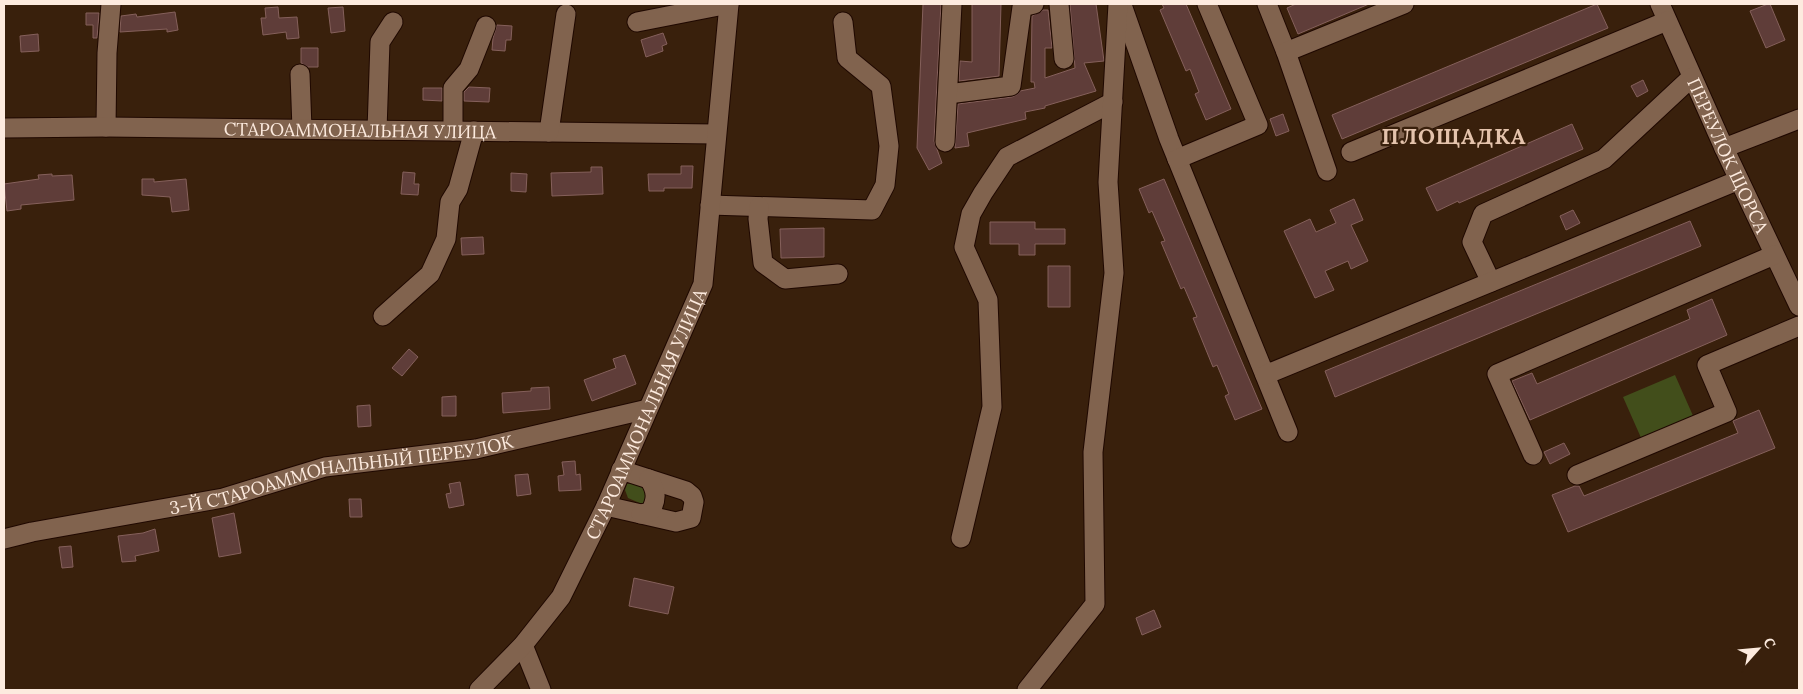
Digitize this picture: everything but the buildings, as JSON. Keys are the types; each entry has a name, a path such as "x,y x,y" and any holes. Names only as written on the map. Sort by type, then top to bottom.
{"street":[{"path":"106,127 107,53 111,4"},
{"path":"637,22 729,4"},
{"name":"СТАРОАММОНАЛЬНАЯ УЛИЦА","path":"479,690 523,645 561,597 606,506 703,284 729,4"},
{"path":"944,142 952,4"},
{"path":"948,94 1011,86 1022,7 1034,4"},
{"path":"1059,4 1064,60"},
{"path":"1027,690 1096,604 1092,452 1114,273 1108,182 1120,4"},
{"path":"1120,4 1176,159 1288,432"},
{"path":"1176,159 1258,125 1207,4"},
{"path":"1267,4 1286,52 1327,172"},
{"path":"1286,52 1404,4"},
{"path":"1351,152 1663,12"},
{"name":"ПЕРЕУЛОК ЩОРСА","path":"1663,12 1724,148 1799,306"},
{"path":"550,132 566,14"},
{"path":"376,130 380,42 393,22"},
{"path":"710,206 872,210 885,185 889,146 881,86 847,58 843,22"},
{"path":"453,131 453,88 469,68 486,26"},
{"path":"300,74 302,129"},
{"path":"1491,282 1472,242 1484,214 1604,160 1692,77"},
{"path":"961,538 992,406 988,300 964,247 971,214 1007,157 1113,102"},
{"path":"1724,148 1799,119"},
{"name":"СТАРОАММОНАЛЬНАЯ УЛИЦА","path":"4,128 106,127 716,134"},
{"path":"383,316 430,274 446,239 450,202 458,189 474,132"},
{"path":"1265,375 1739,180"},
{"path":"759,207 758,218 763,263 785,279 838,274"},
{"path":"1533,455 1497,374 1774,255"},
{"path":"1577,476 1727,412 1707,365 1799,326"},
{"name":"3-Й СТАРОАММОНАЛЬНЫЙ ПЕРЕУЛОК","path":"4,539 32,532 223,498 326,467 476,449 648,409"},
{"path":"606,506 676,522 691,518 693,509 692,496 686,491 621,470"},
{"path":"641,514 650,512 655,504 656,493 649,479"},
{"path":"523,645 541,690"}],"green space":[{"path":"1675,375 1694,418 1642,440 1623,397"},
{"path":"627,484 640,486 647,491 649,494 645,504 628,498 625,490"},
{"path":"1563,689 1563,690 1480,690"}],"district":[{"name":"ПЛОЩАДКА","path":"1454,136"}]}
